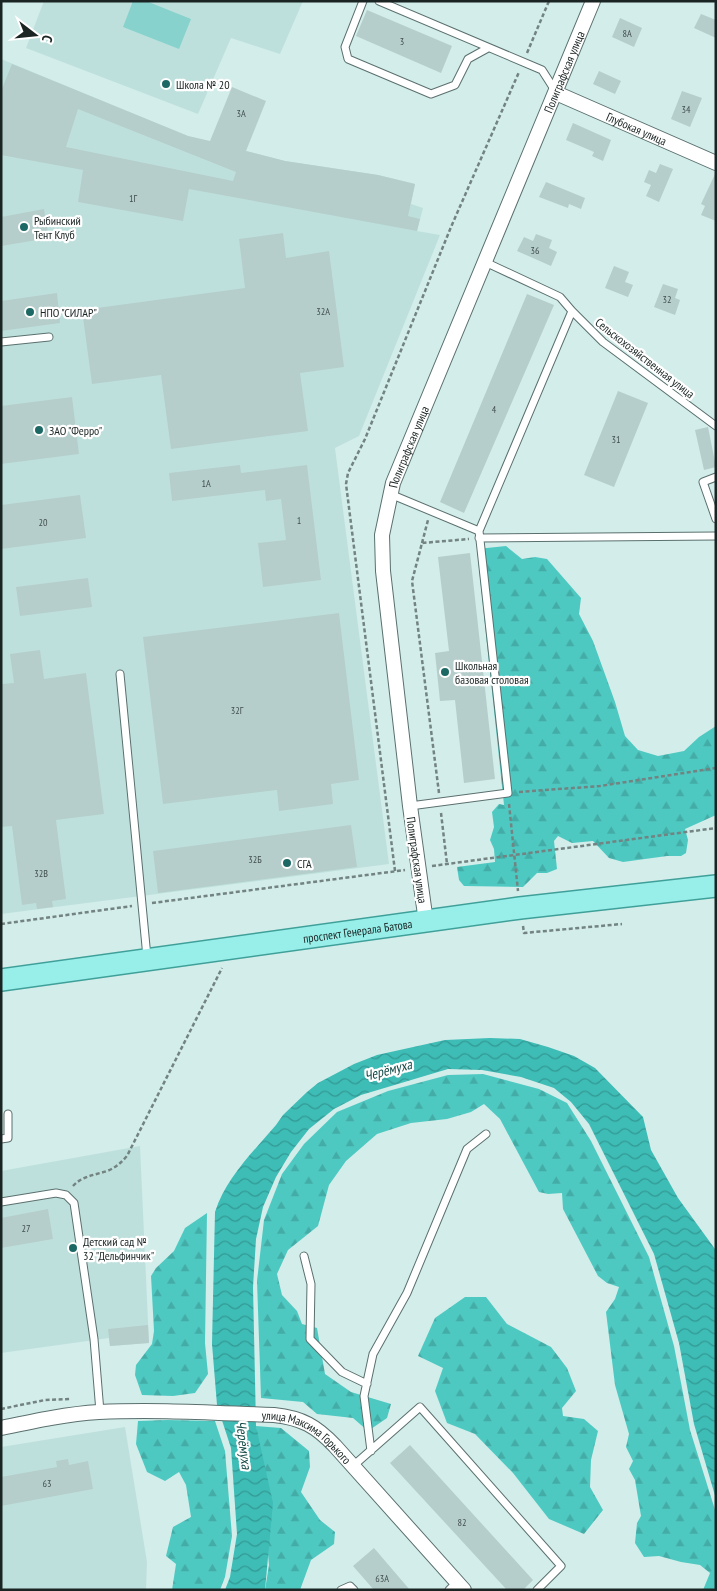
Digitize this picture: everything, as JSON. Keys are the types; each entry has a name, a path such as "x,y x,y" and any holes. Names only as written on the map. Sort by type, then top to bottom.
{"main road":[{"name":"проспект Генерала Батова","path":"1,980 520,908 716,886"}],"street":[{"name":"Полиграфская улица","path":"426,922 382,571 382,535 390,494 593,1"},
{"name":"Глубокая улица","path":"556,93 716,163"},
{"name":"улица Максима Горького","path":"1,1428 47,1418 100,1412 158,1411 274,1415 304,1421 327,1437 354,1466 457,1587"}],"lane":[{"path":"363,1 345,47 348,59 431,94 455,85 468,59 488,48"},
{"path":"379,1 542,70 556,93"},
{"name":"Сельскохозяйственная улица","path":"485,262 560,297 572,312 603,342 716,426"},
{"path":"410,806 508,793 479,535 572,312"},
{"path":"1,342 49,337"},
{"path":"716,477 703,482 716,519"},
{"path":"390,494 431,511 479,535 716,536"},
{"path":"120,674 147,960"},
{"path":"1,1139 8,1138 8,1114"},
{"path":"371,1451 364,1396 373,1354 407,1293 468,1149 486,1134"},
{"path":"1,1202 56,1193 66,1195 74,1203 94,1339 100,1412"},
{"path":"304,1256 311,1284 310,1339 342,1372 367,1384"},
{"path":"354,1466 420,1407 561,1566 537,1590"},
{"path":"341,1590 350,1586 354,1590"}],"path":[{"path":"431,511 412,580 447,864"},
{"path":"422,543 479,535"},
{"path":"508,793 600,786 716,768"},
{"path":"1,924 716,828"},
{"path":"66,1195 74,1183 86,1176 107,1171 119,1164 127,1156 232,949"},
{"path":"1,1407 8,1408 45,1400 72,1399"}],"shaded area":[{"name":"Школа № 20","path":"44,1 303,1 280,54 231,38 198,114 26,48"},
{"path":"133,1 146,1 191,19 179,49 123,27"},
{"path":"1,59 188,136 285,161 378,175 415,184 411,204 423,208 417,231 440,235 359,436 335,448 389,864 1,914"},
{"name":"Детский сад № 32 \"Дельфинчик\"","path":"140,1146 149,1343 110,1346 109,1338 1,1353 1,1171"},
{"path":"125,1427 147,1562 146,1590 1,1590 1,1447"}],"green space":[{"path":"506,546 522,559 535,557 547,559 581,598 579,614 593,641 625,736 638,750 658,756 684,751 699,737 716,726 716,815 685,829 688,840 686,853 681,856 623,862 609,858 593,841 572,843 558,836 554,841 557,869 547,873 537,873 523,887 464,886 459,880 457,867 495,862 494,849 490,840 494,827 492,812 499,804 504,805 477,549"},
{"path":"483,1074 539,1089 567,1103 591,1141 649,1257 674,1346 690,1430 716,1513 716,1590 703,1590 710,1573 700,1565 659,1556 644,1557 635,1543 637,1523 641,1516 635,1480 629,1469 633,1461 626,1447 629,1434 615,1385 606,1312 615,1299 619,1287 607,1283 598,1276 563,1209 562,1193 548,1194 539,1192 500,1119 484,1104 471,1112 447,1119 411,1123 377,1134 346,1161 329,1185 318,1226 288,1250 277,1274 282,1295 297,1311 302,1324 317,1328 325,1374 351,1392 391,1404 387,1418 368,1431 353,1418 317,1414 303,1402 261,1398 257,1281 264,1220 282,1174 304,1144 337,1112 388,1091 448,1075"},
{"path":"207,1213 205,1343 208,1374 195,1393 173,1396 142,1395 135,1375 136,1365 152,1344 154,1331 151,1276 156,1268 174,1251 185,1228"},
{"path":"465,1297 486,1297 507,1324 551,1347 567,1368 576,1391 562,1408 563,1416 584,1419 598,1431 591,1460 590,1487 603,1510 584,1534 549,1519 513,1473 475,1434 447,1423 435,1391 443,1368 418,1356 435,1318"},
{"path":"138,1421 215,1421 225,1451 232,1536 225,1577 220,1590 172,1590 176,1564 166,1556 173,1527 191,1517 186,1485 179,1472 165,1481 147,1472 136,1444"},
{"path":"256,1426 281,1428 309,1451 310,1467 301,1492 320,1520 335,1532 334,1544 311,1560 300,1590 265,1590 269,1565"}],"water":[{"name":"Черёмуха","path":"520,1039 548,1047 574,1056 595,1068 643,1117 651,1150 678,1198 715,1249 716,1499 694,1424 679,1343 654,1254 589,1124 571,1102 554,1088 521,1077 482,1070 448,1069 361,1095 334,1109 309,1129 291,1152 276,1177 263,1207 256,1239 253,1287 256,1426 273,1503 265,1590 225,1590 230,1577 237,1534 231,1448 217,1405 212,1344 215,1212 220,1200 241,1166 283,1115 318,1083 354,1064 377,1055 445,1040"}],"building":[{"path":"367,10 452,46 441,73 356,36"},
{"path":"701,14 716,20 716,38 694,28"},
{"path":"620,18 642,28 634,47 612,37"},
{"path":"12,64 188,136 210,141 232,87 266,101 246,151 285,161 378,175 415,184 408,216 420,219 417,231 189,189 183,221 78,202 83,170 1,155 1,91","holes":["78,109 236,172 233,181 66,147"]},
{"path":"599,71 621,81 615,94 593,84"},
{"path":"682,91 702,98 690,127 671,119"},
{"path":"573,123 611,140 603,161 592,156 594,152 566,140"},
{"path":"660,164 673,169 659,202 646,196 651,185 644,182 649,170 656,173"},
{"path":"716,172 716,221 701,215 705,206 701,204"},
{"path":"546,182 585,198 581,209 569,204 568,208 539,197"},
{"name":"Рыбинский Тент Клуб","path":"44,209 49,238 1,246 1,217"},
{"path":"283,233 286,258 329,251 344,367 300,373 308,431 171,449 161,375 92,384 82,310 245,288 239,239"},
{"path":"536,234 552,240 549,248 557,252 551,266 517,251 524,237 533,241"},
{"path":"614,266 629,272 625,282 633,285 628,297 605,288"},
{"path":"663,284 678,289 675,298 680,300 675,315 654,307"},
{"name":"НПО \"СИЛАР\"","path":"57,293 60,323 1,331 1,301"},
{"path":"527,294 554,305 464,513 440,502"},
{"path":"618,391 648,403 614,487 584,475"},
{"name":"ЗАО \"Ферро\"","path":"72,397 79,454 1,464 1,406"},
{"path":"708,427 716,467 704,470 695,430"},
{"path":"240,465 241,473 307,465 321,580 263,587 258,543 286,540 281,499 266,501 265,490 172,501 169,473"},
{"path":"80,495 86,538 1,549 1,505"},
{"path":"470,553 495,779 464,783 455,700 440,701 435,653 449,651 438,557"},
{"path":"88,578 92,607 20,616 16,587"},
{"path":"339,613 359,780 331,784 333,804 279,811 277,790 163,804 143,637"},
{"path":"40,650 44,679 86,673 104,814 56,820 66,899 52,901 53,907 37,909 36,903 22,905 12,826 1,827 1,684 14,683 10,654"},
{"path":"351,825 357,867 158,893 153,851"},
{"path":"48,1209 53,1239 1,1248 1,1218"},
{"path":"148,1325 149,1343 110,1346 108,1329"},
{"path":"410,1445 533,1580 523,1590 507,1590 390,1463"},
{"path":"68,1459 69,1465 88,1461 93,1489 1,1506 1,1477 57,1467 56,1461"},
{"path":"374,1548 410,1590 374,1590 353,1566"}],"place":[{"name":"Школа № 20","path":"166,84"},
{"name":"Рыбинский Тент Клуб","path":"24,227"},
{"name":"НПО \"СИЛАР\"","path":"30,312"},
{"name":"ЗАО \"Ферро\"","path":"39,430"},
{"name":"Школьная базовая столовая","path":"445,672"},
{"name":"СГА","path":"287,863"},
{"name":"Детский сад № 32 \"Дельфинчик\"","path":"73,1248"}]}
